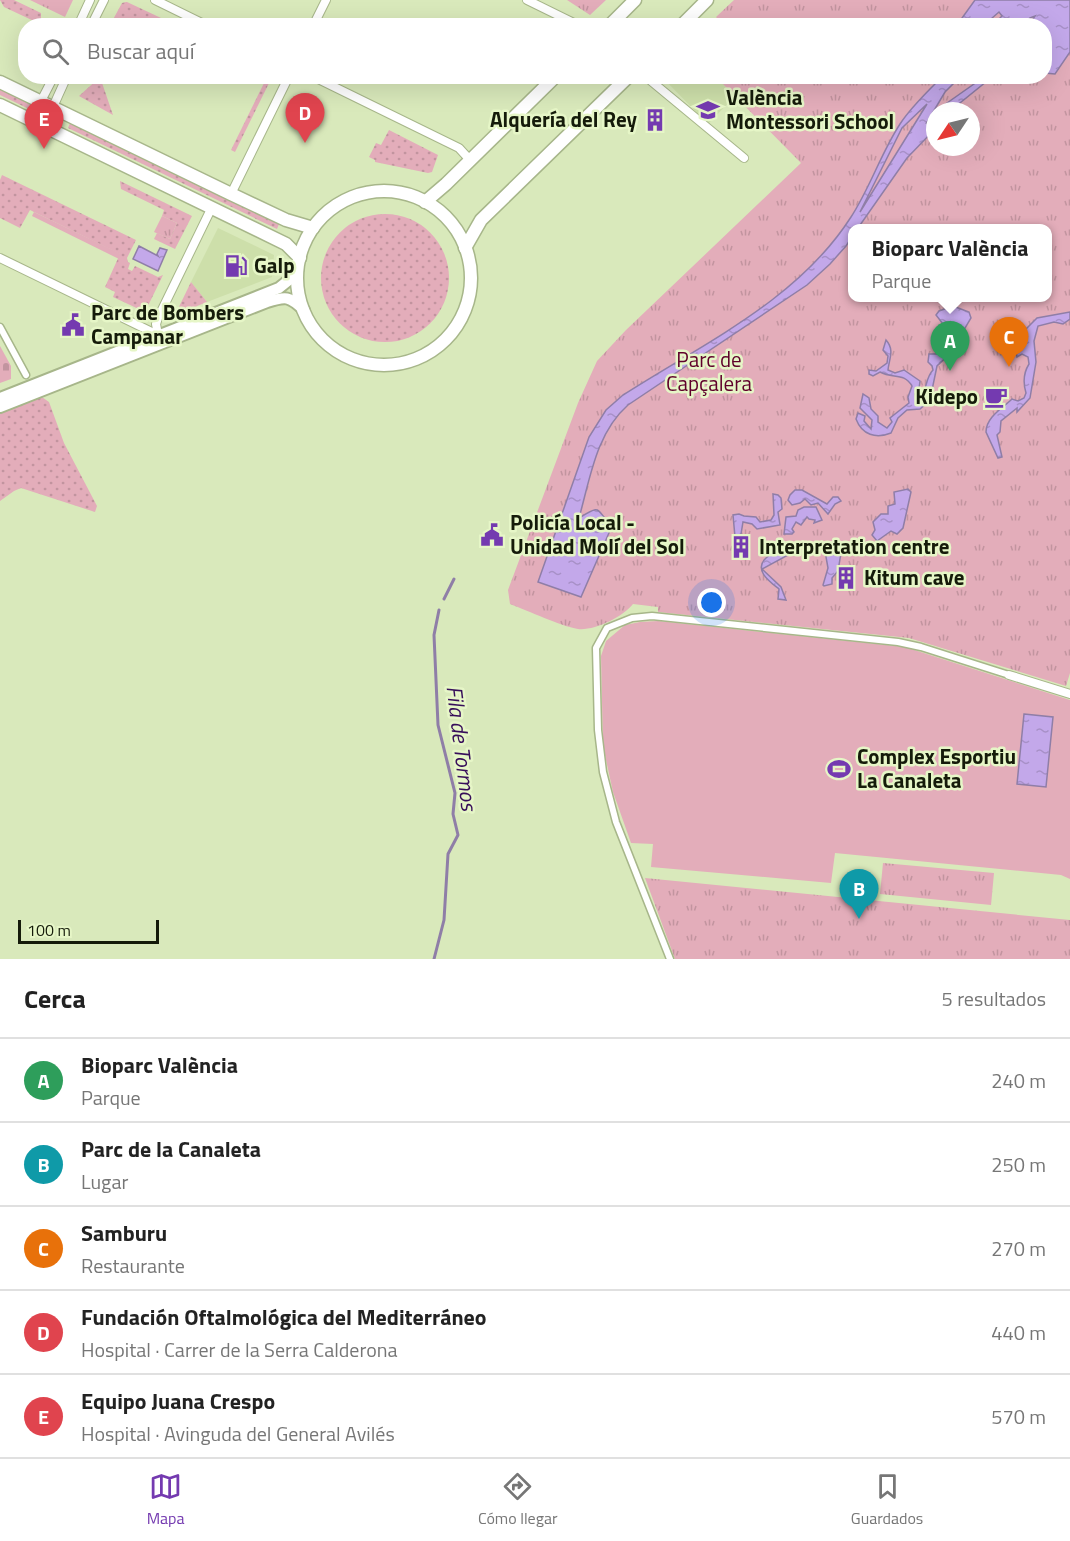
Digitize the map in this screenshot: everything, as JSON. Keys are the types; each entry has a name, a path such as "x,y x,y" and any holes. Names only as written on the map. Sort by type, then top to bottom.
{"main road":[{"path":"617,18 635,0"},
{"path":"689,18 707,0"},
{"path":"0,82 286,220 313,228"},
{"path":"425,201 548,84"},
{"path":"465,248 482,219 621,84"},
{"path":"0,105 286,243 299,264 298,290 304,310 313,327 336,350 354,359 380,365 393,364 418,358 441,344 458,324 464,312 470,287 470,267 465,248 456,230 447,219 425,201 401,193 376,191 364,193 336,206 313,228 305,242 299,264 294,276 279,288 0,398"},
{"path":"0,406 282,297 289,298 304,310"}],"street":[{"path":"82,18 90,0"},
{"path":"95,18 104,0"},
{"path":"156,0 192,18"},
{"path":"317,18 326,0"},
{"path":"527,0 564,18"},
{"path":"47,104 52,84"},
{"path":"47,104 61,84"},
{"path":"231,194 285,84"},
{"path":"328,84 459,148 470,160"},
{"path":"655,84 744,158"},
{"path":"158,335 156,324 158,318 212,207"},
{"path":"0,258 158,335"},
{"path":"0,327 26,375"},
{"path":"670,959 616,822 603,772 598,730 596,648 607,628 632,618 652,616 898,642 921,647 1068,694 1070,684"}],"shaded area":[{"name":"València Montessori School","path":"669,84 724,84 735,96 708,124"},
{"name":"Galp","path":"218,228 274,255 272,277 207,302 191,282"}],"green space":[{"path":"0,0 14,0 41,13 41,18 27,18 4,7"},
{"path":"30,0 73,0 65,17"},
{"path":"567,0 606,0 590,15"},
{"name":"Parc de Capçalera","path":"734,0 1070,0 1070,673 1066,686 909,638 658,612 658,607 633,604 608,622 592,628 578,629 510,604 508,590 578,403 597,361 626,330 801,163 723,84 1052,84 1052,18 716,17"},
{"path":"126,2 161,18 114,18 122,3"},
{"path":"92,84 102,84 113,115 79,96"},
{"path":"264,84 269,84 235,152 231,150"},
{"path":"0,89 62,119 60,124 0,95"},
{"path":"70,123 279,224 277,229 68,128"},
{"path":"389,130 438,155 432,172 375,162 369,157 376,143 381,145"},
{"path":"2,175 136,240 127,258 130,263 128,269 132,271 135,266 158,277 163,275 145,312 113,297 115,292 105,287 120,254 30,210 20,228 0,218"},
{"path":"120,181 192,216 175,249 154,239 157,233 170,239 177,223 162,216 164,210 121,189"},
{"path":"34,212 121,254 119,259 32,216"},
{"path":"385,214 409,219 430,233 444,254 449,278 444,302 430,323 409,337 385,342 361,337 340,323 326,302 321,278 326,254 340,233 361,219"},
{"path":"162,216 177,223 170,239 154,232"},
{"path":"191,282 207,302 175,315"},
{"path":"0,346 11,366 11,379 0,383"},
{"path":"39,395 49,402 64,443 97,506 95,512 21,488 0,501 0,411"},
{"name":"Complex Esportiu La Canaleta","path":"658,621 905,647 1070,700 1070,879 1061,875 835,853 831,883 651,867 653,844 631,843 613,792 603,746 601,656 606,641 625,625"},
{"path":"883,863 994,873 991,905 880,894"},
{"path":"645,878 1070,920 1070,959 675,959"}],"water":[{"path":"975,0 1070,0 1070,52 1055,74 1052,74 1052,18 1034,18 1035,16 1000,18 1002,16 999,12 992,18 962,18"},
{"path":"935,84 953,84 939,102 926,102 926,105 902,128 860,212 926,106 926,138 907,158 861,224 848,224 848,243 830,264 807,285 628,405 617,416 601,443 579,518 598,510 612,526 581,597 538,582 589,437 606,410 623,395 748,318 804,273 851,217 900,124 914,105"},
{"path":"974,84 983,84 961,102 948,102"},
{"path":"139,246 158,256 160,248 167,250 158,271 133,259"},
{"path":"953,306 969,312 971,318 956,348 937,366 927,403 920,409 907,410 898,418 891,433 880,436 866,432 856,419 858,413 865,416 864,421 871,429 872,420 860,408 863,394 869,398 871,409 878,416 878,422 887,428 892,422 890,418 909,403 908,397 912,386 905,379 880,372 873,376 869,374 869,370 876,371 887,363 888,356 883,350 886,340 891,351 888,370 895,373 904,370 920,381 919,389 915,394 917,402 933,370 928,362 929,354 940,354 952,346 953,337 936,315 939,311"},
{"path":"1070,312 1070,319 1063,324 1054,322 1038,326 1034,341 1036,362 1030,398 1017,412 1017,408 1001,421 1000,432 997,435 1002,457 998,458 986,432 992,417 1000,409 1012,399 1018,401 1024,398 1026,393 1024,378 1029,364 1028,357 1022,354 1017,357 1015,347 1019,343 1020,335 1037,318"},
{"path":"908,489 911,492 903,528 897,534 891,531 877,541 872,535 875,530 873,522 881,514 888,514 888,506 895,504 894,492"},
{"path":"795,490 802,490 827,504 833,497 838,497 841,501 835,504 828,514 818,503 811,505 805,499 792,505 788,500"},
{"path":"773,494 781,498 782,509 778,512 780,525 757,529 752,524 743,522 741,534 735,537 733,515 756,517 760,522 771,520 774,515"},
{"path":"804,507 816,507 822,520 814,523 815,520 807,517 801,525 796,522 792,534 784,534 786,517 796,516 798,510"},
{"path":"792,543 790,554 762,569 781,587 786,600 778,599 779,589 764,575 761,567 762,562 780,546"},
{"path":"836,546 841,553 838,571 832,578 832,584 824,586 828,568 826,557 832,547"},
{"path":"1024,714 1053,717 1046,787 1017,784"}],"waterway":[{"name":"Fila de Tormos","path":"444,599 454,579"},
{"name":"Fila de Tormos","path":"434,959 444,920 448,854 458,835 453,814 455,793 438,725 434,635 439,610"}],"place":[{"name":"València Montessori School","path":"708,110"},
{"name":"Alquería del Rey","path":"655,120"},
{"name":"Fundación Oftalmológica del Mediterráneo","path":"305,143"},
{"name":"Equipo Juana Crespo","path":"44,149"},
{"name":"Galp","path":"236,266"},
{"name":"Parc de Bombers Campanar","path":"73,325"},
{"name":"Samburu","path":"1009,367"},
{"name":"Bioparc València","path":"950,371"},
{"name":"Kidepo","path":"996,397"},
{"name":"Policía Local - Unidad Molí del Sol","path":"492,535"},
{"name":"Interpretation centre","path":"741,547"},
{"name":"Kitum cave","path":"846,578"},
{"name":"Complex Esportiu La Canaleta","path":"839,769"},
{"name":"Parc de la Canaleta","path":"859,919"}]}
